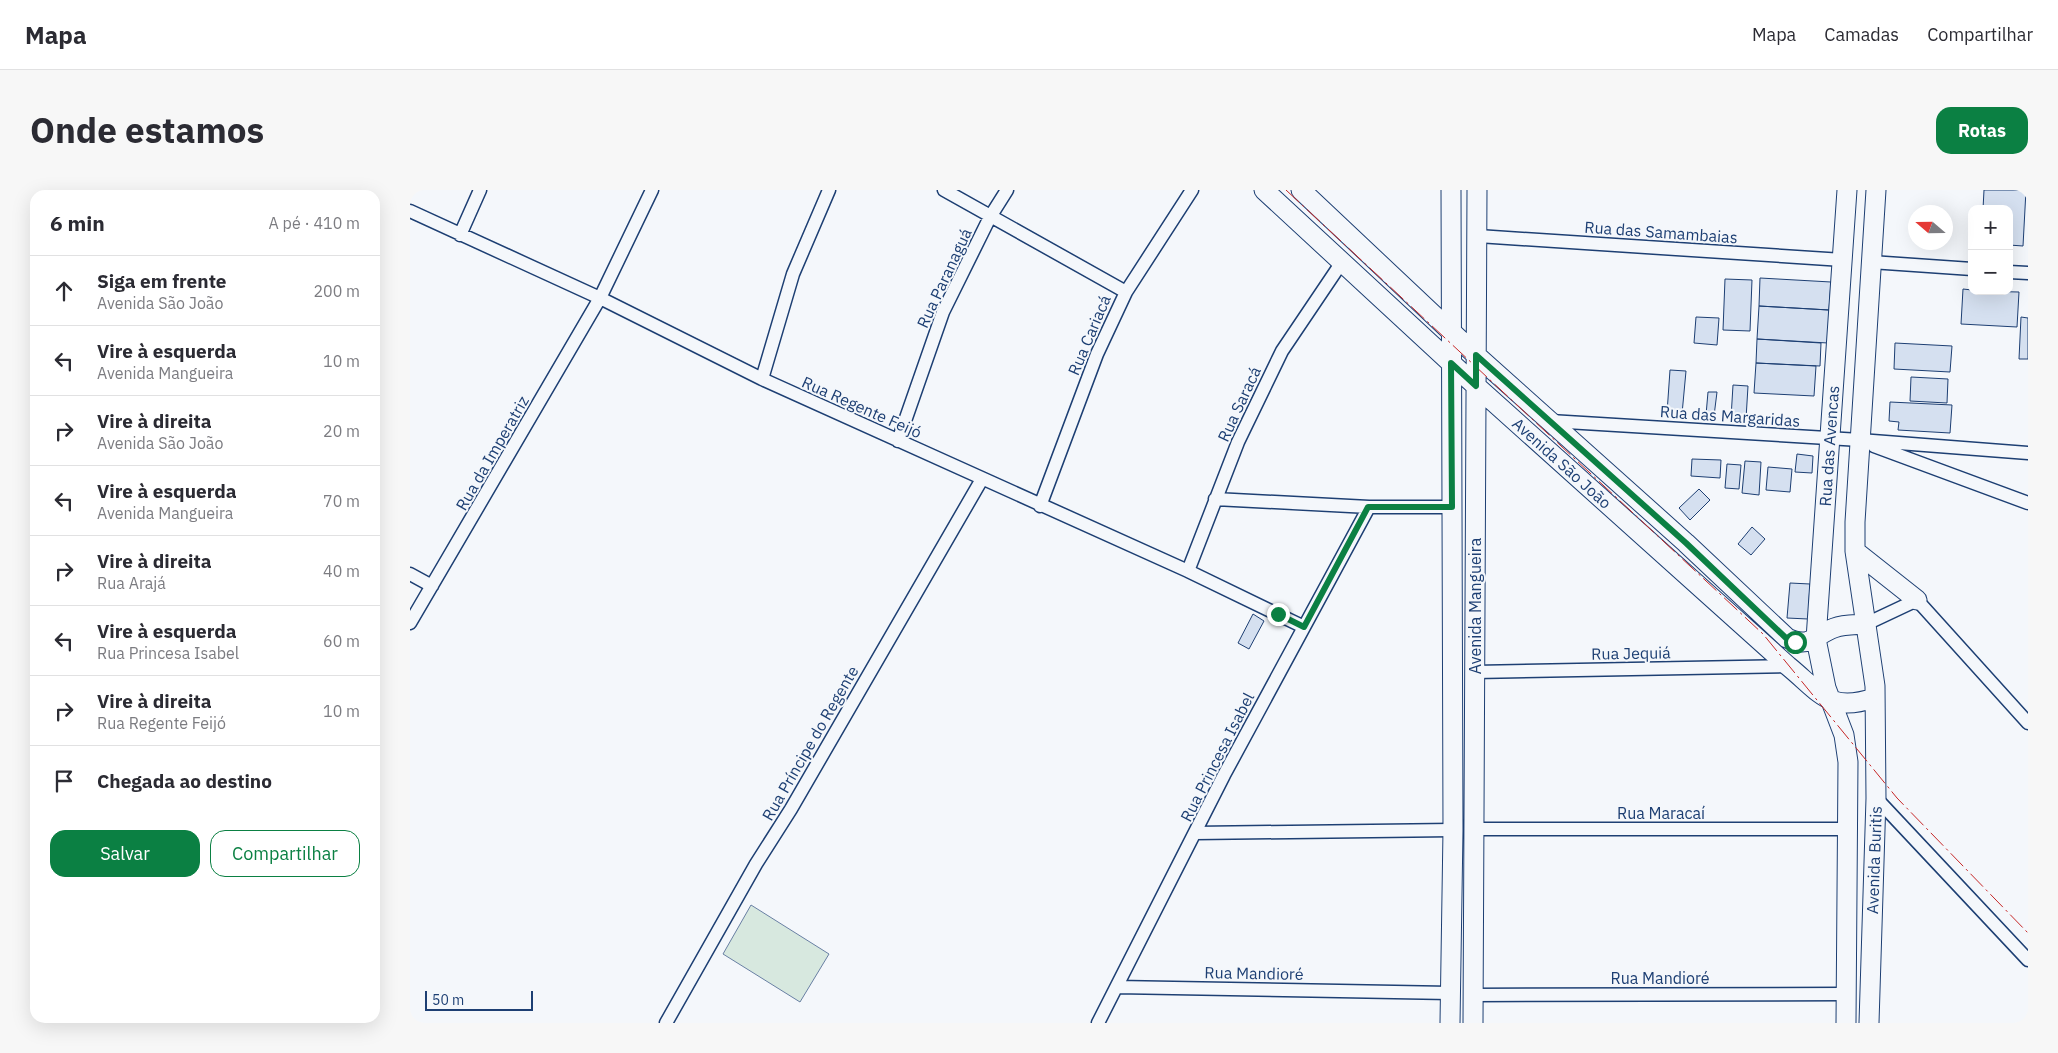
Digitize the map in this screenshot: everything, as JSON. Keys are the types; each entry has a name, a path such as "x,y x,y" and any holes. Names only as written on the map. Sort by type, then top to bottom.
{"street":[{"path":"460,235 480,190"},
{"name":"Rua da Imperatriz","path":"410,623 600,298 652,190"},
{"path":"762,379 792,274 829,190"},
{"path":"944,190 1126,292"},
{"name":"Rua Paranaguá","path":"898,441 943,312 990,217 1007,190"},
{"name":"Rua Cariacá","path":"1040,506 1096,354 1126,292 1192,190"},
{"name":"Avenida São João","path":"1264,190 1476,386 1788,666 1831,701"},
{"name":"Avenida São João","path":"1302,190 1476,355 1686,543 1786,638 1795,642 1802,642 1816,639 1832,629 1843,625 1866,624"},
{"name":"Avenida Mangueira","path":"1450,1023 1453,830 1451,190"},
{"name":"Avenida Mangueira","path":"1473,1023 1477,190"},
{"name":"Rua das Avencas","path":"1831,701 1826,688 1816,639 1847,190"},
{"name":"Rua das Avencas","path":"1874,698 1875,686 1855,552 1876,190"},
{"name":"Rua Regente Feijó","path":"410,210 460,235 600,298 762,379 1040,506 1188,571 1304,627"},
{"name":"Rua das Samambaias","path":"1478,236 1842,260"},
{"name":"Rua Saracá","path":"1188,571 1238,442 1282,351 1342,262"},
{"path":"1871,262 1968,269"},
{"path":"2013,272 2028,273"},
{"path":"1836,341 1866,347"},
{"name":"Rua das Margaridas","path":"1550,422 1860,440 2028,453"},
{"path":"1860,440 2028,503"},
{"name":"Rua Príncipe do Regente","path":"666,1023 756,864 791,809 982,479"},
{"path":"1215,499 1368,507 1452,507"},
{"name":"Rua Princesa Isabel","path":"1098,1023 1195,833 1368,507"},
{"path":"1855,552 1916,600 2028,723"},
{"path":"410,574 432,586"},
{"path":"1866,624 1916,600"},
{"name":"Rua Jequiá","path":"1475,672 1788,666"},
{"path":"1831,701 1847,704 1874,698"},
{"name":"Avenida Buritis","path":"1869,1023 1876,798 1874,698"},
{"name":"Avenida Buritis","path":"1831,701 1840,722 1848,762 1846,1023"},
{"path":"1876,798 2028,960"},
{"name":"Rua Maracaí","path":"1475,829 1847,829"},
{"path":"1195,833 1453,830"},
{"name":"Rua Mandioré","path":"1116,986 1450,993"},
{"name":"Rua Mandioré","path":"1473,995 1846,994"}],"shaded area":[{"path":"751,905 829,954 800,1002 723,954"}],"building":[{"path":"1984,190 2026,190 2023,246 2013,245 2013,205 1983,205"},
{"path":"1760,278 1831,282 1829,310 1759,306"},
{"path":"1725,279 1752,280 1750,331 1723,330"},
{"path":"1963,289 1968,290 1968,295 2013,295 2013,292 2019,292 2017,327 1961,324"},
{"path":"1759,306 1829,310 1828,343 1757,339"},
{"path":"1696,317 1719,318 1717,345 1694,343"},
{"path":"2021,317 2028,318 2028,359 2019,359"},
{"path":"1757,339 1821,343 1820,366 1756,363"},
{"path":"1895,343 1952,346 1950,372 1894,369"},
{"path":"1756,363 1816,366 1814,396 1754,393"},
{"path":"1670,370 1686,371 1682,414 1667,413"},
{"path":"1911,377 1948,379 1947,403 1910,401"},
{"path":"1733,385 1748,386 1746,419 1731,418"},
{"path":"1708,392 1717,392 1714,416 1706,415"},
{"path":"1890,402 1952,405 1950,433 1898,430 1899,422 1889,421"},
{"path":"1797,454 1813,456 1812,473 1795,472"},
{"path":"1692,459 1721,460 1720,478 1691,476"},
{"path":"1745,461 1761,462 1759,495 1742,493"},
{"path":"1727,464 1741,465 1739,489 1725,488"},
{"path":"1768,467 1792,469 1790,492 1766,490"},
{"path":"1699,489 1710,500 1690,520 1679,508"},
{"path":"1752,527 1765,539 1751,555 1738,544"},
{"path":"1790,583 1810,584 1808,619 1787,618"},
{"path":"1253,614 1264,621 1249,649 1238,643"}],"power":[{"path":"1286,190 1763,634 1897,798 2028,933"}],"route":[{"path":"1278,614 1304,627 1368,507 1452,507 1451,363 1476,386 1476,355 1686,543 1786,638 1795,642"}]}
